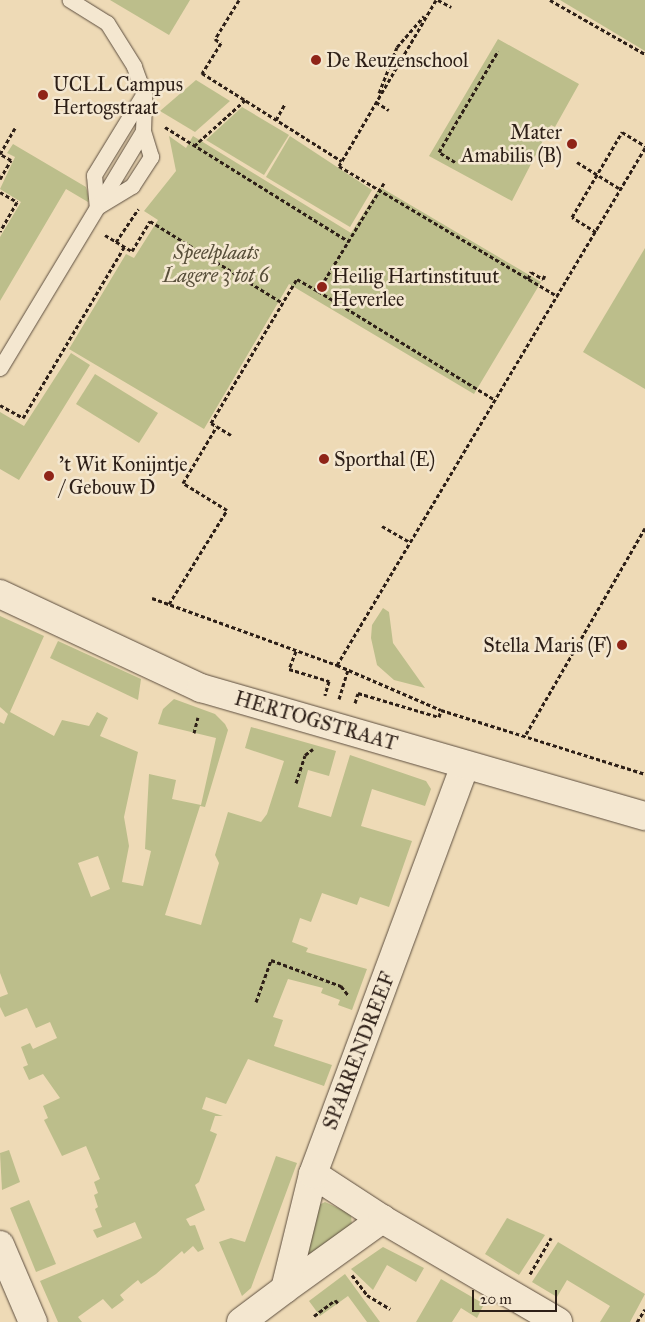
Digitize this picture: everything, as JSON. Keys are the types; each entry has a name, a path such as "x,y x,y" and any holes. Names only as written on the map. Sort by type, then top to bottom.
{"street":[{"name":"HERTOGSTRAAT","path":"0,594 201,688 645,816"},
{"name":"SPARRENDREEF","path":"285,1289 313,1174 465,765"},
{"path":"313,1174 382,1219 558,1322"},
{"path":"241,1322 382,1219"},
{"path":"0,1245 33,1322"}],"lane":[{"path":"0,368 143,131 144,94 134,66 107,23 70,0"},
{"path":"97,207 94,175 144,94"}],"path":[{"path":"239,0 215,39 221,43 202,73 342,161"},
{"path":"451,7 437,0 339,166 557,296"},
{"path":"550,0 645,54"},
{"path":"376,102 397,47 430,10"},
{"path":"455,162 439,152 498,52"},
{"path":"481,68 486,72"},
{"path":"194,146 245,100"},
{"path":"376,102 389,110"},
{"path":"460,103 466,106"},
{"path":"276,120 285,104"},
{"path":"160,124 348,241"},
{"path":"0,179 11,160 0,154 15,128"},
{"path":"444,131 449,135"},
{"path":"337,665 596,232 645,147 622,132 572,217 596,232"},
{"path":"577,162 620,189"},
{"path":"318,291 384,183"},
{"path":"0,192 17,202 0,232"},
{"path":"87,224 132,251 150,221 282,303"},
{"path":"0,405 23,418 124,247"},
{"path":"528,278 531,272 543,279"},
{"path":"538,285 545,275"},
{"path":"231,435 211,422 297,279 495,400"},
{"path":"169,604 227,510 183,483 217,426"},
{"path":"382,526 410,542"},
{"path":"526,734 645,528"},
{"path":"152,598 337,665 441,710 526,734 645,774"},
{"path":"296,651 290,669 329,681 326,702"},
{"path":"340,698 348,670"},
{"path":"347,730 358,694 439,717 441,710"},
{"path":"296,783 305,755 318,743"},
{"path":"256,1002 271,960 341,986 349,1000"},
{"path":"516,1297 551,1238"},
{"path":"335,1254 367,1295 390,1309"},
{"path":"314,1316 335,1300 338,1303"},
{"path":"637,1322 645,1309"}],"green space":[{"path":"110,0 190,0 169,35"},
{"path":"560,0 645,0 645,51"},
{"path":"498,39 579,84 555,127 551,125 512,201 429,156"},
{"path":"196,80 230,101 195,132 160,111"},
{"path":"242,107 289,135 264,175 206,140"},
{"name":"Speelplaats Lagere 3 tot 6","path":"169,136 186,148 193,136 351,233 380,187 541,282 474,394 289,284 204,429 69,349 126,254 134,258 158,220 144,211 176,171"},
{"path":"290,136 372,190 350,227 266,177"},
{"path":"13,144 86,187 89,198 88,202 66,189 0,301 0,237 21,202 0,189 15,157 7,153"},
{"path":"645,248 645,389 583,352"},
{"path":"71,353 90,365 19,480 0,469 0,412 24,426"},
{"path":"95,374 158,413 139,443 76,404"},
{"path":"383,608 389,612 393,643 425,688 394,680 377,665 371,638 372,625"},
{"path":"0,616 44,636 10,712 54,736 62,720 89,726 97,712 108,718 100,736 138,752 124,817 129,846 122,882 143,886 151,851 145,849 149,774 176,780 172,799 201,805 216,738 158,724 163,709 174,699 215,714 225,724 228,730 205,807 200,806 165,915 201,925 219,863 215,855 228,812 261,822 267,814 284,761 245,748 251,727 336,751 329,776 308,770 298,807 331,817 350,755 426,781 431,789 425,806 372,789 361,826 412,841 389,907 360,897 357,905 322,893 311,922 300,918 292,942 308,948 306,952 367,969 352,1010 338,1005 340,1000 321,993 323,988 288,979 273,1017 283,1020 274,1046 332,1065 324,1086 248,1059 226,1104 206,1097 202,1109 223,1116 215,1116 210,1131 217,1134 199,1182 195,1185 205,1210 186,1219 190,1226 195,1225 204,1249 198,1252 193,1246 184,1254 182,1251 156,1274 141,1284 138,1280 133,1284 120,1295 124,1300 112,1309 103,1299 78,1317 82,1322 58,1322 40,1281 142,1238 135,1222 97,1238 93,1230 102,1227 95,1209 98,1207 94,1195 98,1193 94,1182 100,1179 86,1146 62,1156 44,1120 48,1118 43,1106 60,1098 43,1074 29,1080 23,1067 28,1065 21,1047 30,1043 33,1049 57,1038 50,1022 36,1028 27,1008 5,1017 0,1007 0,997 8,994 0,973 0,722 4,724 8,714 0,707","holes":["98,856 110,889 91,897 78,863"]},
{"path":"58,641 141,679 138,700 50,658"},
{"path":"9,1150 20,1182 2,1190 0,1153"},
{"path":"276,1156 297,1163 251,1288 242,1296 219,1242 231,1238 245,1242"},
{"path":"29,1200 56,1264 36,1272 10,1208"},
{"path":"325,1202 351,1214 352,1227 313,1254 308,1253 305,1247 319,1205"},
{"path":"507,1218 545,1235 519,1275 485,1254"},
{"path":"558,1242 645,1294 630,1322 600,1322 610,1306 567,1280 557,1297 532,1282"},
{"path":"383,1247 424,1268 416,1282 387,1265 373,1290 351,1269"},
{"path":"345,1274 380,1322 367,1322 348,1296 320,1316 309,1301"},
{"path":"441,1279 484,1304 477,1318 461,1308 452,1322 416,1322"}],"place":[{"name":"De Reuzenschool","path":"316,60"},
{"name":"UCLL Campus Hertogstraat","path":"43,95"},
{"name":"Mater Amabilis (B)","path":"572,144"},
{"name":"Heilig Hartinstituut Heverlee","path":"322,287"},
{"name":"Sporthal (E)","path":"324,459"},
{"name":"'t Wit Konijntje / Gebouw D","path":"49,476"},
{"name":"Stella Maris (F)","path":"622,645"}]}
